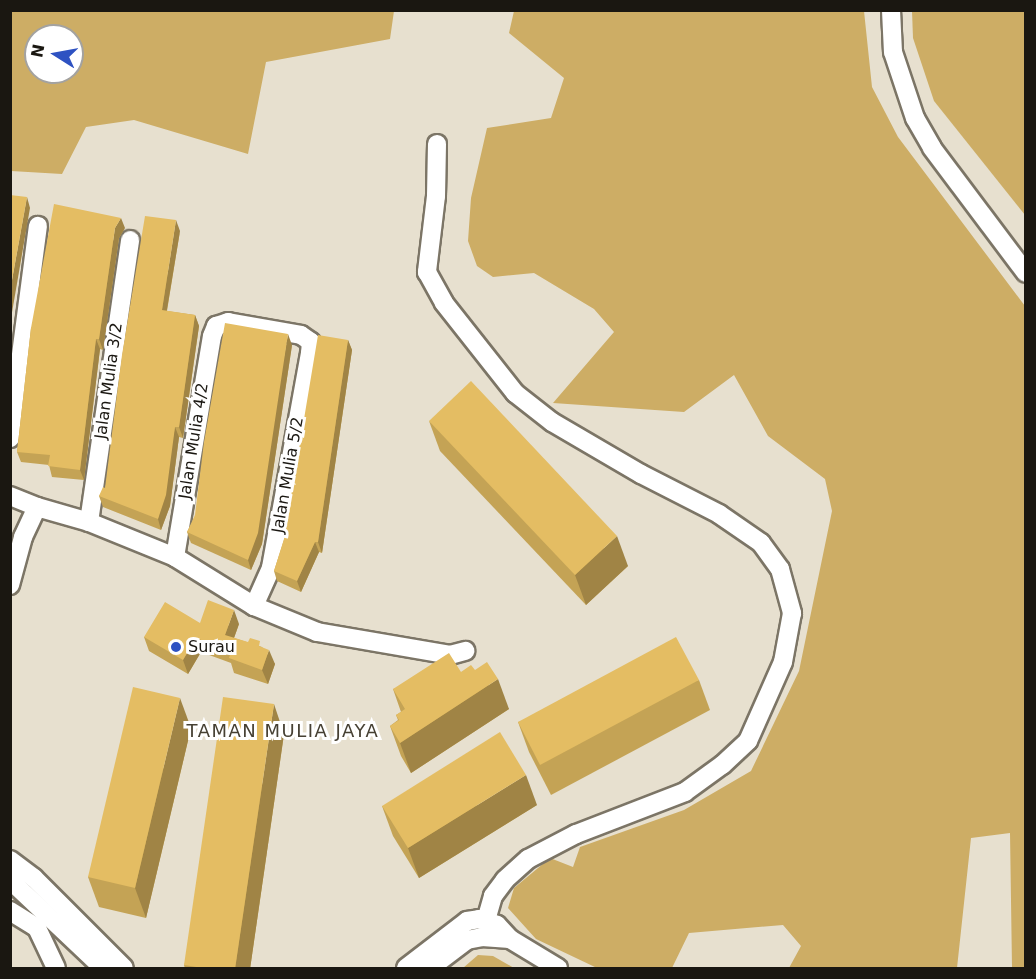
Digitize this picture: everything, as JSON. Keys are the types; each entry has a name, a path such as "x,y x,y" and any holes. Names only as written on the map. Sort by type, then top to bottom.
{"street":[{"path":"891,10 892,52 915,118 932,148 1026,273"},
{"path":"437,144 436,196 427,272 444,303 515,393 552,422 641,474 719,514 761,543 780,568 792,613 783,662 748,741 722,765 685,792 576,834 528,859 505,880 493,896 486,920"},
{"path":"10,438 38,226"},
{"name":"Jalan Mulia 3/2","path":"88,522 130,240"},
{"name":"Jalan Mulia 4/2","path":"175,557 212,336 216,326 228,322 301,335 311,342"},
{"name":"Jalan Mulia 5/2","path":"254,606 271,568 311,342"},
{"path":"10,496 37,507 88,522 175,557 254,606 317,632 450,655 465,651"},
{"path":"10,585 17,536 37,507"},
{"path":"10,860 34,878 124,969"},
{"path":"10,880 103,969"},
{"path":"10,911 37,928 56,969"},
{"path":"406,969 467,921 486,920 510,939 558,969"},
{"path":"430,969 467,940 482,937 510,939"}],"shaded area":[{"path":"11,10 394,11 390,39 266,62 248,154 134,120 86,127 62,174 11,171"},
{"path":"514,11 864,11 872,87 898,137 1025,306 1025,968 1012,968 1010,833 971,838 957,968 789,968 801,946 783,925 689,933 672,968 597,968 536,939 508,908 514,888 550,858 573,867 580,847 684,810 751,771 799,671 832,511 825,479 768,436 734,375 684,412 553,403 614,332 594,309 534,273 493,277 477,266 468,241 471,198 487,128 551,118 564,78 509,33"},
{"path":"912,11 1025,11 1025,215 934,101 913,38"},
{"path":"478,955 493,956 514,968 463,968"}],"building":[{"path":"10,195 27,197 10,291"},
{"path":"54,204 121,218 115,228 99,339 96,339 80,470 48,466 50,455 17,452 31,328"},
{"path":"145,216 176,220 162,310 195,315 179,427 175,427 166,495 158,519 99,496 103,487 105,488 122,355"},
{"path":"225,323 288,334 258,533 248,560 187,532 195,515 204,442"},
{"path":"318,335 348,340 318,542 315,542 297,581 274,571 284,539"},
{"path":"471,381 617,536 575,575 429,421"},
{"path":"208,600 234,610 225,635 248,642 250,638 260,641 259,646 269,650 262,670 229,658 231,651 196,638 183,660 144,637 165,602 200,623"},
{"path":"676,637 699,680 540,765 518,722"},
{"path":"449,653 461,672 471,665 475,670 487,662 498,679 400,743 390,726 399,720 396,715 405,709 393,689"},
{"path":"133,687 180,698 135,888 88,877"},
{"path":"223,697 274,704 235,969 209,969 184,965"},
{"path":"500,732 526,775 408,848 382,806"}],"place":[{"name":"Surau","path":"176,647"}],"district":[{"name":"TAMAN MULIA JAYA","path":"283,731"}]}
